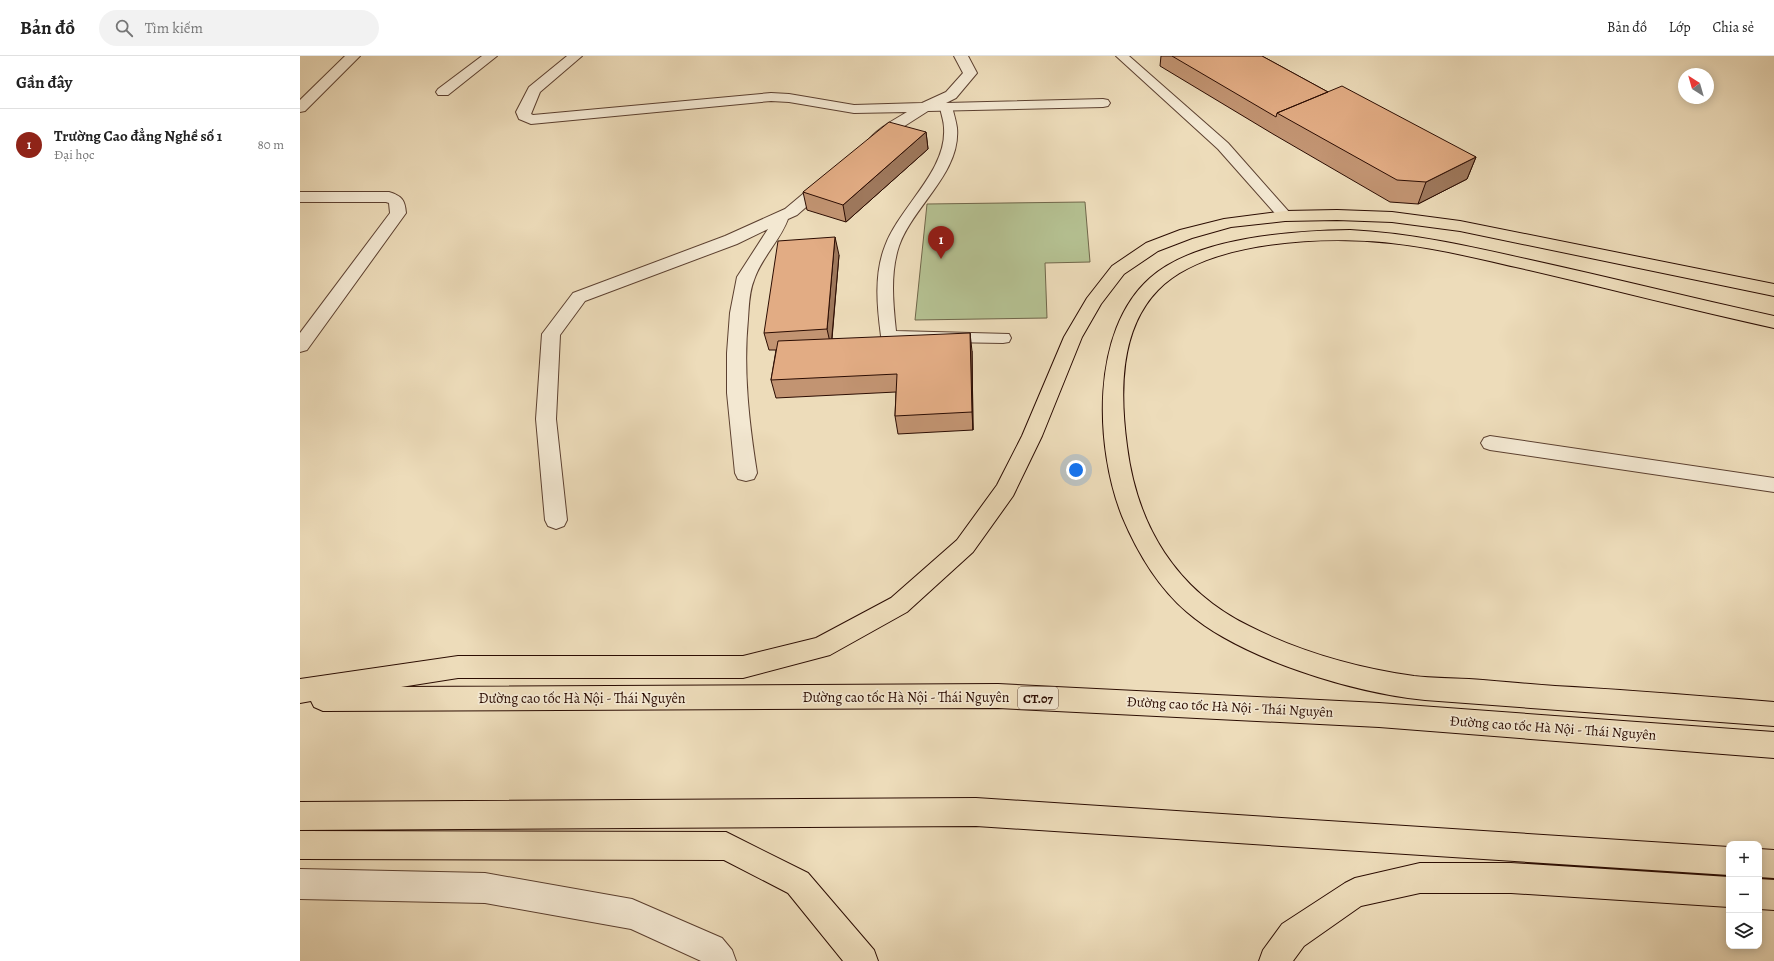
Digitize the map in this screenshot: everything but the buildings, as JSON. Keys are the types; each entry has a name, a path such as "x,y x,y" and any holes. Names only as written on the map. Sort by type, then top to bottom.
{"highway":[{"path":"300,691 458,667 743,667 821,647 899,605 965,546 1005,490 1032,436 1073,337 1093,302 1118,270 1152,248 1186,234 1230,222 1285,216 1337,215 1392,217 1460,226 1774,290"},
{"path":"1774,322 1450,247 1390,238 1342,236 1291,238 1248,244 1209,253 1179,266 1151,286 1132,314 1118,344 1113,395 1117,455 1132,512 1150,552 1180,592 1218,622 1267,646 1334,669 1408,686 1774,714"},
{"name":"Đường cao tốc Hà Nội - Thái Nguyên","path":"300,699 998,696 1379,715 1774,744"},
{"path":"300,816 976,812 1726,861"},
{"path":"300,845 726,846 798,883 863,961"},
{"path":"1762,863 1774,864"},
{"path":"1274,961 1294,935 1355,894 1420,878 1511,878 1726,892"},
{"path":"1762,894 1774,895"}],"street":[{"path":"300,108 353,56"},
{"path":"443,92 490,56"},
{"path":"575,56 534,90 522,112 524,116 531,120 684,104 771,97 789,98 854,109 1103,103"},
{"path":"863,151 887,131 925,107 951,95 970,74 961,56"},
{"path":"556,520 546,419 552,334 579,297 731,240 781,217 791,212 839,172"},
{"path":"300,197 389,197 397,201 398,213 300,346"},
{"path":"746,473 738,422 735,374 736,333 746,277 776,233 781,217"},
{"path":"300,884 485,888 632,914 711,949 721,961"}],"lane":[{"path":"1122,56 1223,146 1285,216"},
{"path":"946,107 952,130 948,155 934,178 901,224 892,245 886,267 884,290 889,336 1003,338"},
{"path":"1490,443 1774,485"}],"green space":[{"path":"1085,202 1090,262 1045,263 1047,318 915,320 927,204"}],"place":[{"name":"Trường Cao đẳng Nghề số 1","path":"941,259"}]}
